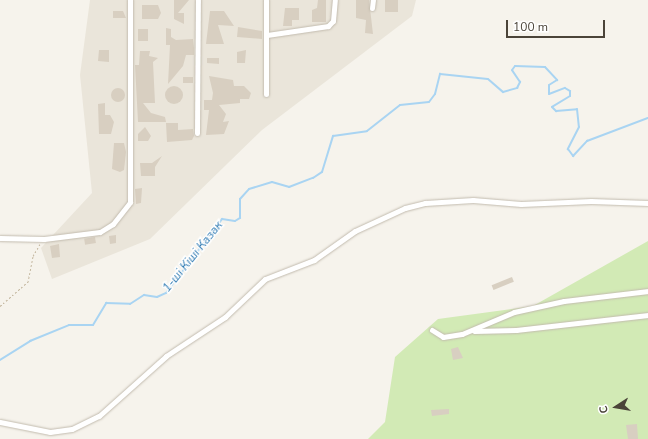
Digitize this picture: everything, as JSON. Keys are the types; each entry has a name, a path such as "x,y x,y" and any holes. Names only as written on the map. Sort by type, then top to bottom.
{"street":[{"path":"0,238 44,239 105,230 130,202 130,0"},
{"path":"197,133 198,0"},
{"path":"266,0 266,94"},
{"path":"267,35 328,26 334,21 335,0"},
{"path":"372,8 373,0"},
{"path":"0,422 50,432 72,429 99,416 166,356 225,317 265,279 314,260 355,232 405,208 425,203 473,200 521,204 576,201 648,203"},
{"path":"472,331 514,312 564,301 648,291"},
{"path":"432,330 443,337 472,331 516,330 648,315"}],"path":[{"path":"0,306 28,282 33,256 44,239"}],"shaded area":[{"path":"90,0 416,0 412,16 262,130 150,239 52,279 41,248 92,193 80,75"}],"green space":[{"path":"648,241 648,439 368,439 385,422 395,357 438,319 533,306"}],"building":[{"path":"174,0 189,0 178,13 184,13 184,24 174,19"},
{"path":"318,0 326,0 326,22 312,22 312,10 317,8"},
{"path":"356,0 369,0 373,34 365,33 366,20 356,18"},
{"path":"385,0 398,0 398,12 385,12"},
{"path":"142,5 158,5 161,13 158,19 142,19"},
{"path":"285,8 299,8 299,20 292,20 292,26 283,26"},
{"path":"113,11 123,11 126,18 113,18"},
{"path":"210,11 224,11 234,26 218,25 224,44 206,44"},
{"path":"238,27 262,31 262,39 237,37"},
{"path":"166,28 171,29 171,37 176,40 193,39 194,48 194,55 186,55 183,66 168,84 170,45 166,45"},
{"path":"138,29 148,29 148,41 138,41"},
{"path":"99,50 109,50 109,62 98,61"},
{"path":"246,50 245,63 237,63 237,52"},
{"path":"140,51 150,51 149,56 158,58 153,62 155,103 143,103 151,113 165,117 166,122 138,122 135,65 139,65"},
{"path":"207,58 219,58 219,64 207,63"},
{"path":"209,76 233,80 234,86 244,86 251,93 249,99 240,99 240,103 219,105 226,114 223,122 229,121 224,134 206,135 209,110 204,110 204,100 212,100 213,93"},
{"path":"183,77 193,77 193,83 183,83"},
{"path":"174,86 180,89 183,95 180,101 174,104 168,101 165,95 168,89"},
{"path":"115,88 121,88 125,92 125,98 121,102 115,102 111,98 111,92"},
{"path":"105,103 105,115 110,115 114,122 111,134 99,134 98,104"},
{"path":"166,123 178,123 178,130 193,129 194,136 192,140 167,142"},
{"path":"145,127 151,136 148,141 138,141 138,134"},
{"path":"114,143 124,143 126,152 124,170 120,172 112,169"},
{"path":"162,156 155,167 155,176 141,176 140,163 152,163"},
{"path":"142,188 141,203 136,204 135,189"},
{"path":"116,235 116,243 110,244 109,236"},
{"path":"95,237 96,243 85,245 84,239"},
{"path":"59,244 60,257 52,258 50,246"},
{"path":"512,277 514,282 493,290 492,285"},
{"path":"458,347 463,358 453,360 451,349"},
{"path":"449,409 449,414 432,416 431,410"},
{"path":"637,424 638,439 628,439 626,425"}],"waterway":[{"name":"1-ші Кіші Казак","path":"0,360 30,341 69,325 93,325 106,303 130,304 144,295 157,297 166,293 222,219 235,221 240,218 240,199 249,189 272,182 289,187 313,178 322,172 333,136 367,131 400,105 429,102 435,94 440,74 488,79 503,92 517,88 520,82 512,70 515,66 545,67 557,80 549,85 549,94 565,88 570,91 570,96 552,107 556,111 577,109 579,127 568,149 573,156 587,141 648,118"}]}
